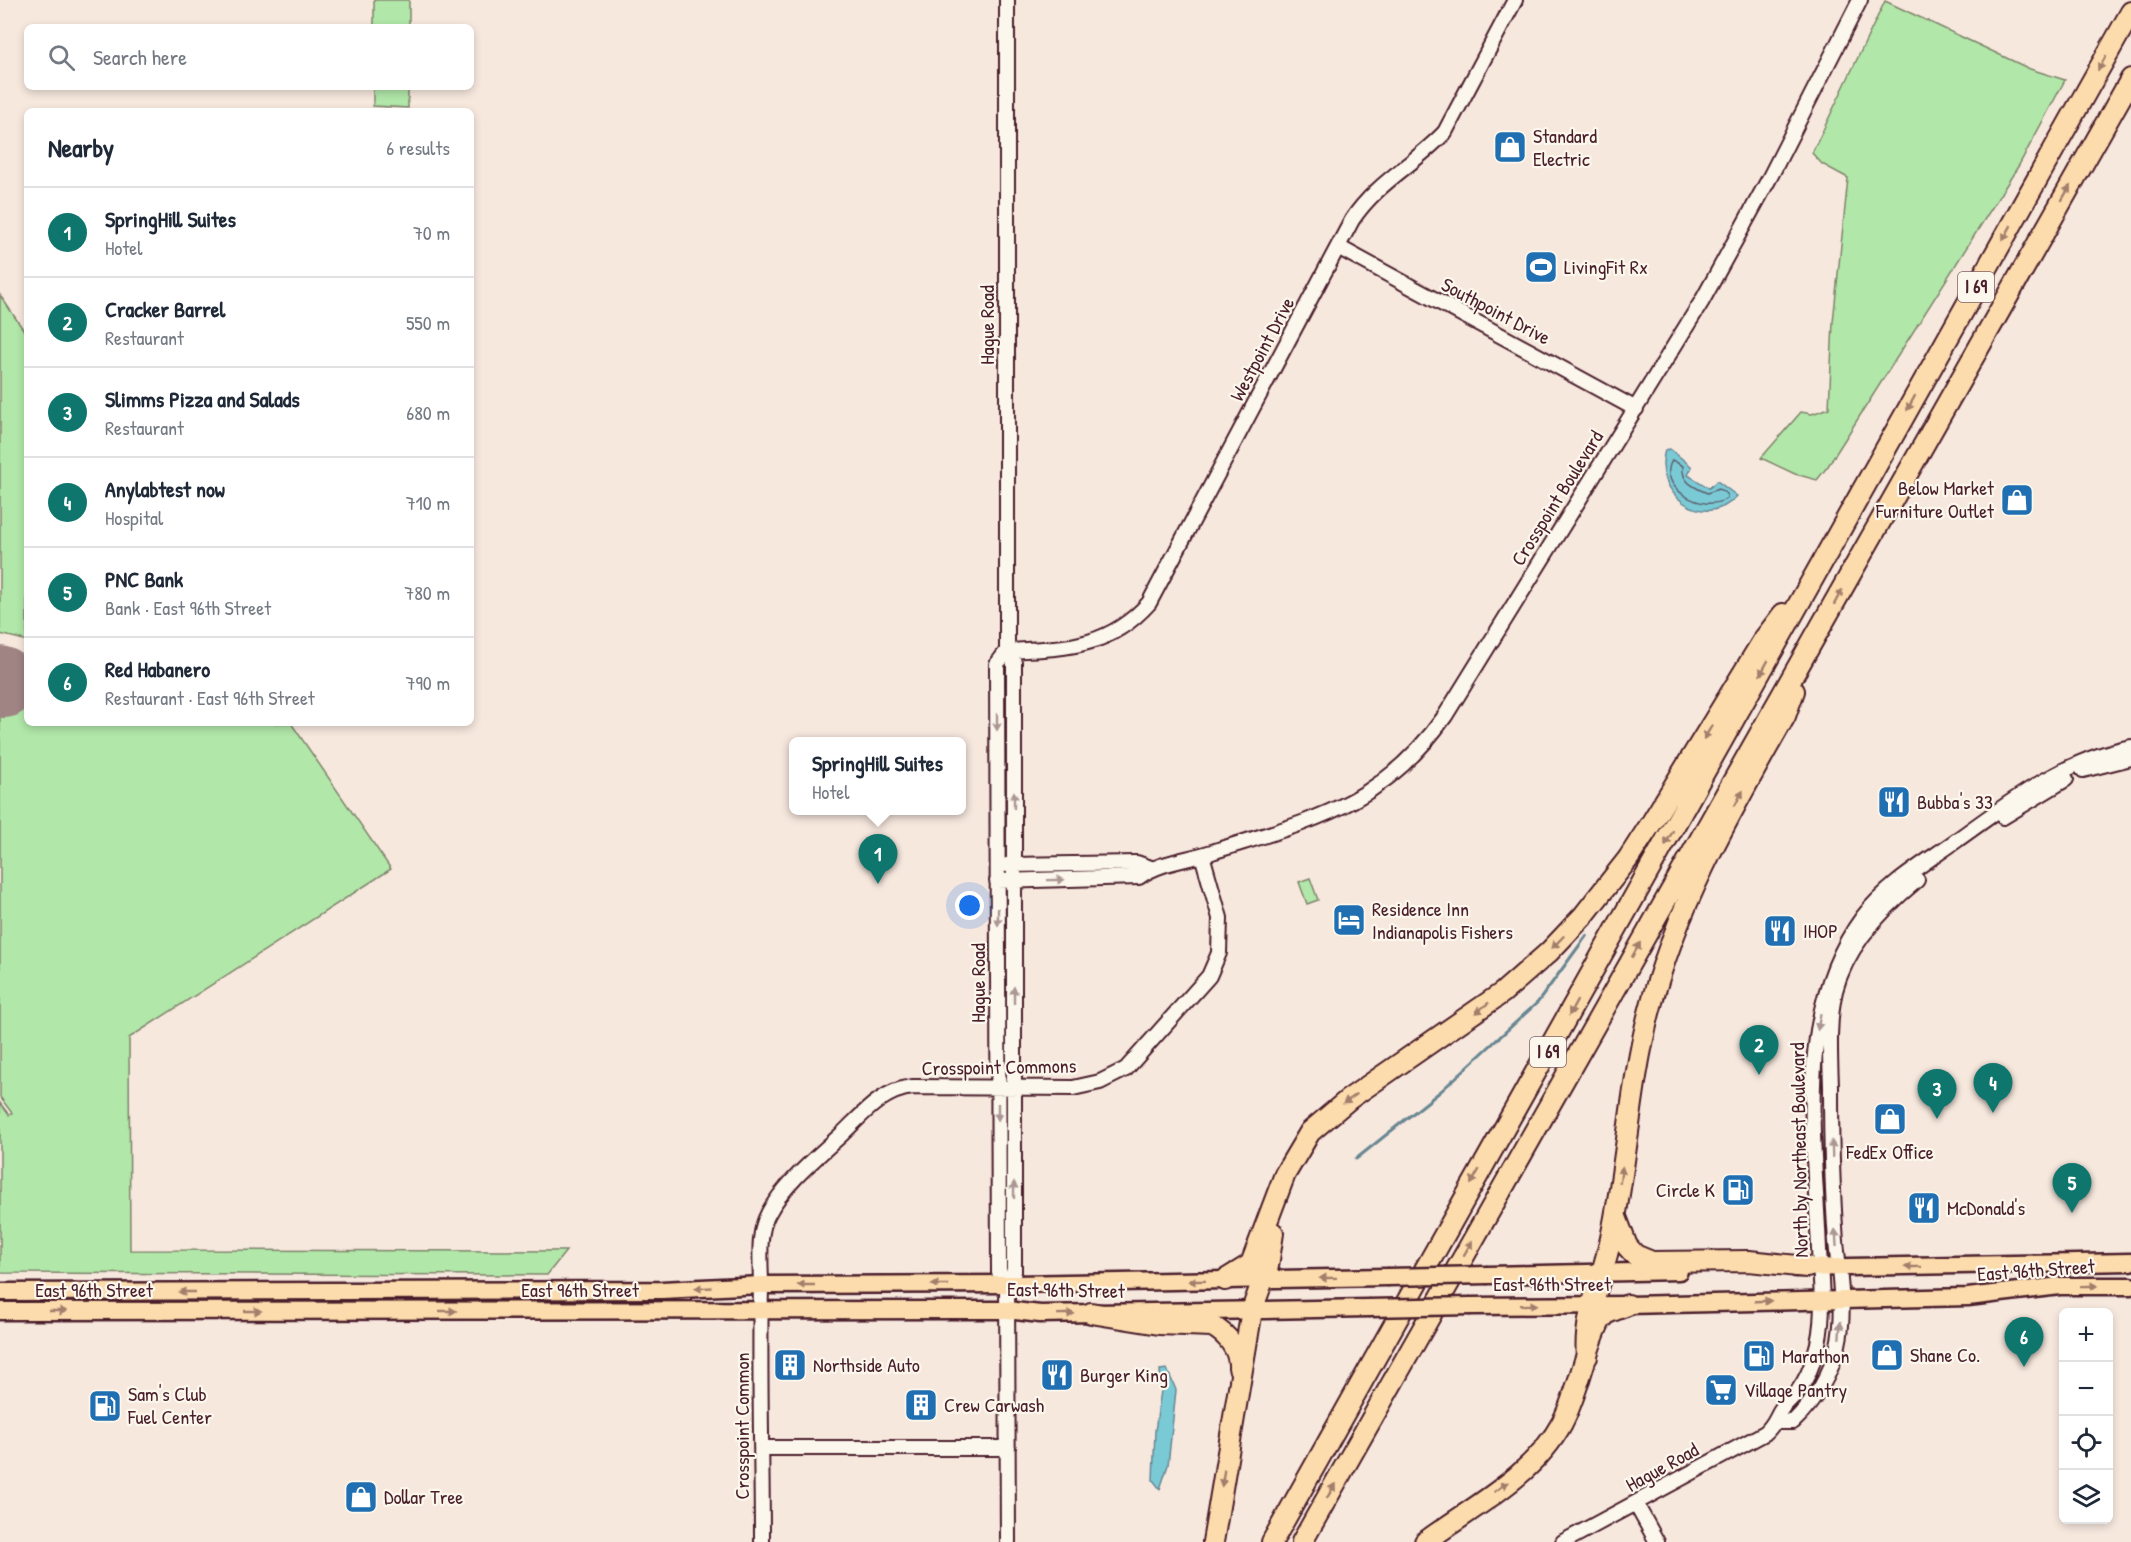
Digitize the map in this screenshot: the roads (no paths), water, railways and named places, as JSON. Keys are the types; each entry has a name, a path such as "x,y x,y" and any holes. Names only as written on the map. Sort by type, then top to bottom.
{"highway":[{"name":"I 69","path":"1272,1542 2131,12"},
{"name":"I 69","path":"1302,1542 2131,79"},
{"path":"1225,1280 1251,1264 1273,1212 1285,1174 1310,1132 1349,1099 1502,993 1549,952 1584,915 1628,859 1764,639 1821,561"},
{"path":"1587,1358 1586,1341 1615,1214 1642,1044 1669,947 1704,866 1785,716 1810,648"},
{"path":"1213,1542 1252,1310 1263,1279 1274,1229 1273,1212"},
{"path":"1615,1214 1627,1246 1635,1255 1652,1262 1749,1261 1816,1272"},
{"path":"1425,1542 1509,1482 1550,1443 1572,1403 1600,1321 1607,1313 1628,1305"},
{"path":"1092,1313 1159,1324 1212,1326 1226,1336 1235,1350 1239,1360 1239,1379"}],"main road":[{"name":"East 96th Street","path":"0,1292 662,1290 761,1285 1603,1273 1816,1272 1839,1274 2131,1262"},
{"name":"East 96th Street","path":"0,1311 1007,1310 1040,1314 1968,1297 2060,1286 2131,1286"},
{"path":"598,1311 603,1300 643,1297 662,1290"},
{"path":"300,1311 343,1304 408,1302 412,1300 413,1291"}],"street":[{"name":"Hague Road","path":"1006,0 1006,651 997,664 997,865 999,1273 1007,1282 1014,1272 1014,662 1006,651"},
{"name":"Westpoint Drive","path":"1006,651 1078,646 1096,641 1126,625 1149,603 1364,201 1445,132 1515,0"},
{"name":"Crosspoint Boulevard","path":"998,881 1139,877 1151,868 1202,855 1340,809 1380,785 1416,753 1445,716 1636,409 1728,255 1860,0"},
{"name":"Southpoint Drive","path":"1338,247 1636,409"},
{"name":"North by Northeast Boulevard","path":"1816,1272 1816,1048 1827,986 1845,946 1871,908 1897,885 2029,788 2070,766 2131,747"},
{"name":"North by Northeast Boulevard","path":"1839,1274 1834,1208 1830,1049 1835,992 1852,954 1872,923 1906,889 1997,822 2076,774 2131,758"},
{"name":"Crosspoint Commons","path":"760,1310 762,1242 767,1215 785,1190 876,1101 913,1087 1081,1087 1119,1073 1130,1066 1209,976 1219,953 1220,918 1202,855"},
{"name":"Crosspoint Boulevard","path":"997,865 1137,863 1151,868"},
{"name":"Hague Road","path":"1777,1422 1780,1411 1798,1391 1816,1353 1821,1299 1816,1272"},
{"name":"Hague Road","path":"1563,1542 1753,1440 1777,1422 1793,1422 1826,1380 1839,1336 1841,1299 1839,1274"},
{"path":"1007,1282 1008,1542"},
{"name":"Crosspoint Common","path":"760,1310 762,1542"},
{"path":"762,1448 1008,1448"},
{"path":"1636,1504 1658,1542"}],"water":[{"path":"1670,449 1692,467 1688,475 1709,488 1717,481 1737,496 1724,506 1710,510 1697,509 1684,503 1666,481 1663,466 1665,450"},
{"path":"1167,1369 1176,1390 1168,1465 1160,1489 1153,1480 1155,1431 1161,1391 1160,1370"}],"waterway":[{"path":"1356,1159 1441,1091 1538,1002 1587,935"}],"place":[{"name":"Standard Electric","path":"1510,147"},
{"name":"LivingFit Rx","path":"1541,267"},
{"name":"Below Market Furniture Outlet","path":"2017,500"},
{"name":"Bubba's 33","path":"1894,802"},
{"name":"SpringHill Suites","path":"878,884"},
{"name":"Residence Inn Indianapolis Fishers","path":"1349,920"},
{"name":"IHOP","path":"1780,931"},
{"name":"Cracker Barrel","path":"1759,1075"},
{"name":"Anylabtest now","path":"1993,1113"},
{"name":"FedEx Office","path":"1890,1119"},
{"name":"Slimms Pizza and Salads","path":"1937,1119"},
{"name":"Circle K","path":"1738,1190"},
{"name":"McDonald's","path":"1924,1208"},
{"name":"PNC Bank","path":"2072,1213"},
{"name":"Shane Co.","path":"1887,1355"},
{"name":"Marathon","path":"1759,1356"},
{"name":"Northside Auto","path":"790,1365"},
{"name":"Red Habanero","path":"2024,1367"},
{"name":"Burger King","path":"1057,1375"},
{"name":"Village Pantry","path":"1721,1390"},
{"name":"Crew Carwash","path":"921,1405"},
{"name":"Sam's Club Fuel Center","path":"105,1406"},
{"name":"Dollar Tree","path":"361,1497"}]}
